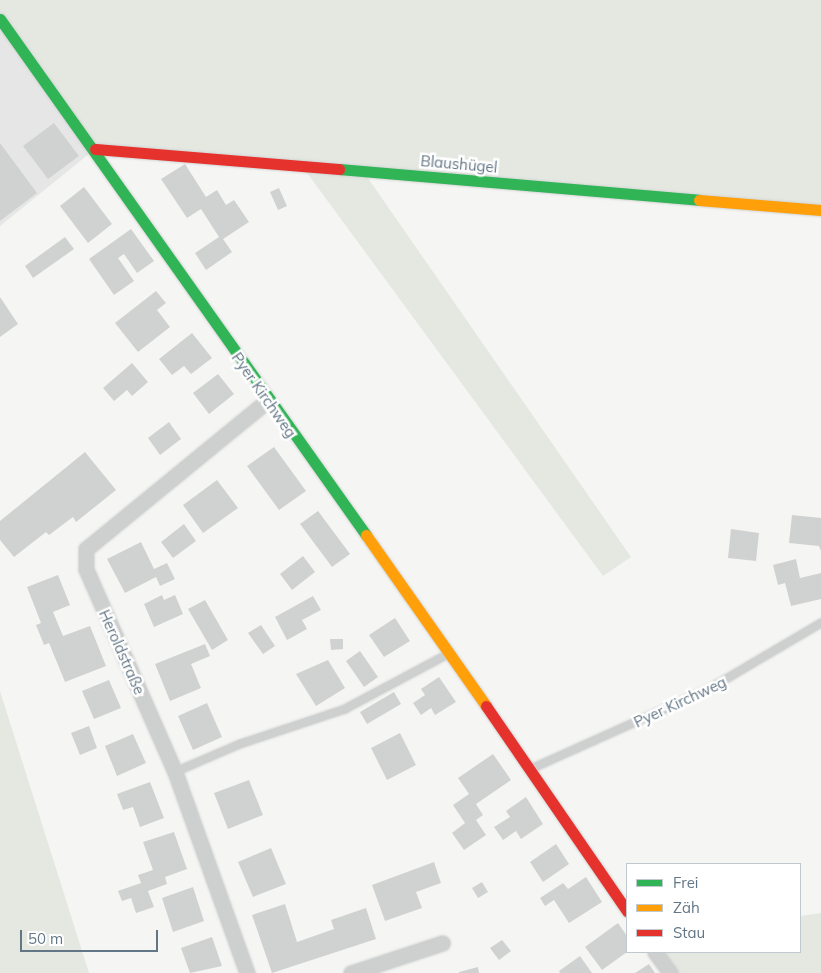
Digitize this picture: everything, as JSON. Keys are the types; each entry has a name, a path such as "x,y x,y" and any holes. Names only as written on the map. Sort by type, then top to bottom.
{"street":[{"name":"Pyer Kirchweg","path":"0,20 95,148 268,400 448,654 532,768 626,909"},
{"name":"Blaushügel","path":"95,148 821,210"},
{"name":"Heroldstraße","path":"248,973 175,772 86,569 86,549 268,400"},
{"path":"351,973 442,943"},
{"path":"656,953 670,973"}],"lane":[{"name":"Pyer Kirchweg","path":"532,768 709,689 776,654 821,623"},
{"path":"175,772 240,744 345,709 448,654"}],"shaded area":[{"path":"0,0 821,0 821,210 363,171 631,557 603,576 302,166 95,149 0,19"},
{"path":"0,19 95,149 0,226"},
{"path":"0,691 89,973 0,973"},
{"path":"821,913 821,973 670,973 656,953 801,953 801,916"}],"building":[{"path":"54,123 79,156 48,179 23,146"},
{"path":"0,143 37,193 0,221"},
{"path":"185,164 206,197 217,190 226,205 234,200 249,222 223,239 232,252 206,270 195,253 219,237 201,209 187,218 161,179"},
{"path":"84,187 112,224 88,243 60,206"},
{"path":"279,188 287,206 278,210 270,192"},
{"path":"131,229 154,261 137,273 124,254 118,258 134,281 114,295 89,259"},
{"path":"65,237 74,249 33,278 25,266"},
{"path":"156,291 166,303 157,310 170,327 138,352 115,323"},
{"path":"0,297 18,324 0,337"},
{"path":"192,333 212,358 191,374 184,366 172,375 159,359"},
{"path":"132,363 148,382 132,396 127,390 114,401 103,388"},
{"path":"218,374 234,394 209,414 193,393"},
{"path":"169,422 181,439 160,455 148,438"},
{"path":"274,447 306,491 279,510 247,466"},
{"path":"85,452 116,490 76,522 73,517 49,535 46,532 14,557 0,540 0,521"},
{"path":"217,480 238,508 203,533 183,505"},
{"path":"318,511 350,554 332,567 300,524"},
{"path":"792,515 821,518 821,551 819,546 789,543"},
{"path":"184,524 196,541 173,558 161,542"},
{"path":"731,529 759,533 756,561 728,558"},
{"path":"141,542 154,569 167,563 175,579 160,586 156,577 125,593 107,559"},
{"path":"303,556 315,572 292,590 280,574"},
{"path":"796,559 800,578 821,573 821,599 791,606 785,583 778,585 773,565"},
{"path":"58,575 70,605 53,612 63,636 90,626 106,666 65,682 49,643 44,645 36,625 41,623 27,587"},
{"path":"162,595 164,600 175,595 183,614 154,627 144,604"},
{"path":"313,596 321,610 302,620 307,629 287,640 275,617"},
{"path":"205,600 228,640 212,650 188,609"},
{"path":"395,618 410,641 384,657 369,635"},
{"path":"261,625 275,646 263,654 248,633"},
{"path":"330,639 343,639 343,649 331,650"},
{"path":"205,644 210,656 191,664 201,688 170,701 155,664"},
{"path":"360,651 378,677 364,687 346,661"},
{"path":"328,660 345,688 316,706 296,674"},
{"path":"439,677 456,702 435,715 431,708 421,715 413,703 425,695 421,689"},
{"path":"109,680 121,708 94,719 82,691"},
{"path":"394,692 401,704 367,724 360,712"},
{"path":"207,703 222,737 193,750 178,716"},
{"path":"89,726 97,748 80,755 71,733"},
{"path":"400,733 416,765 387,780 371,748"},
{"path":"133,734 146,763 117,776 105,746"},
{"path":"493,754 511,780 476,804 483,815 476,820 486,835 464,850 452,833 465,823 453,805 469,794 458,778"},
{"path":"249,780 263,815 228,829 214,793"},
{"path":"150,782 164,818 140,827 133,807 123,810 117,794"},
{"path":"526,797 543,824 521,839 516,831 503,840 494,827 510,817 506,811"},
{"path":"174,832 187,869 165,877 167,884 148,891 154,907 136,913 131,898 122,901 118,891 141,883 138,875 153,870 143,842"},
{"path":"556,844 569,864 543,882 530,862"},
{"path":"271,848 286,884 253,897 238,862"},
{"path":"434,862 441,883 416,892 422,908 385,921 372,885"},
{"path":"586,877 602,902 569,923 554,900 545,906 540,898 563,883 568,889"},
{"path":"482,882 488,892 478,898 472,888"},
{"path":"193,887 204,921 173,932 162,898"},
{"path":"285,904 297,942 334,929 331,920 366,908 376,939 272,973 252,915"},
{"path":"618,923 626,935 626,953 602,970 585,947"},
{"path":"212,937 222,966 190,973 181,948"},
{"path":"502,940 511,951 499,960 490,948"},
{"path":"580,956 592,973 560,973 559,971"},
{"path":"649,964 655,973 635,973"},
{"path":"478,967 479,973 459,973 459,972"}],"traffic: fast":[{"path":"0,19 366,535"},
{"path":"339,169 699,200"}],"traffic: slow":[{"path":"699,200 821,210"},
{"path":"366,535 486,706"}],"traffic: jam":[{"path":"95,149 339,169"},
{"path":"486,706 626,910"}]}
